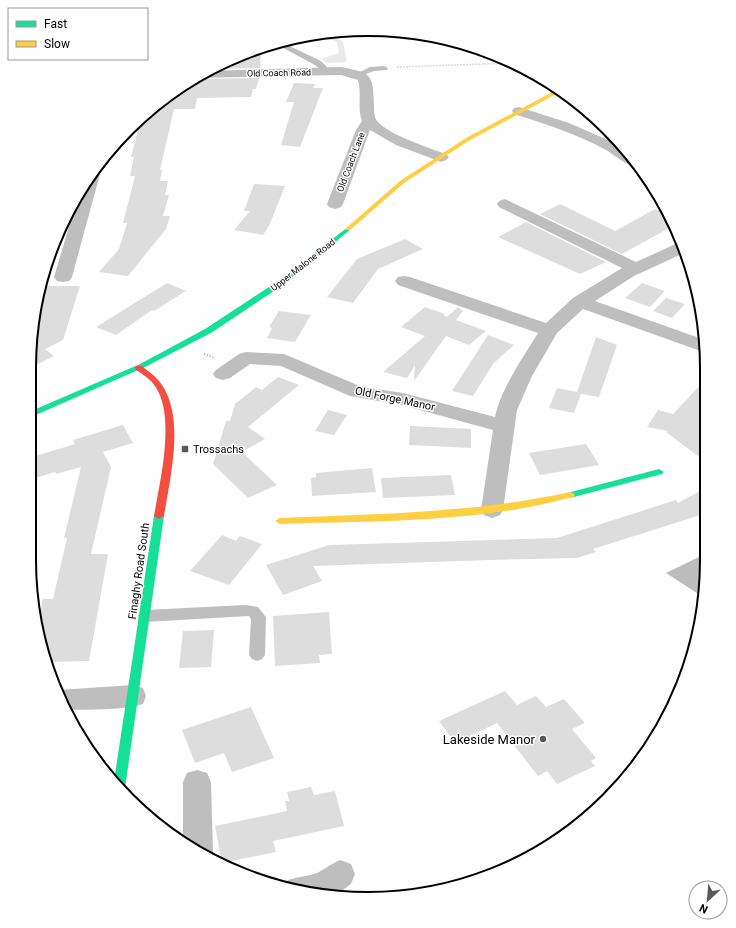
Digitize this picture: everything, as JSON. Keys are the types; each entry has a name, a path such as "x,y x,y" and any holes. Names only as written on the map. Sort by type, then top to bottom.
{"main road":[{"name":"Upper Malone Road","path":"36,413 139,368 207,332 253,303 311,261 402,182 468,139 554,93"},
{"name":"Finaghy Road South","path":"120,781 145,616 148,582 166,472 170,434 167,404 160,387 150,376 139,368"},
{"path":"280,521 385,517 492,510 566,496 659,472"}],"street":[{"name":"Old Coach Road","path":"214,74 341,71 352,72 358,75"},
{"name":"Old Coach Lane","path":"358,75 364,78 368,87 366,106 369,122 375,127 412,147 441,157"},
{"path":"519,111 587,136 621,152"},
{"name":"Old Coach Lane","path":"335,204 363,130 369,122"},
{"path":"63,277 87,191"},
{"path":"505,204 635,268"},
{"path":"492,510 507,410 522,376 549,330 580,302 635,268 678,249"},
{"path":"404,281 549,330"},
{"path":"580,302 699,344"},
{"name":"Old Forge Manor","path":"230,370 246,358 284,360 357,392 403,399 504,426"},
{"path":"66,698 113,698 133,696"},
{"path":"197,782 198,845"},
{"path":"314,888 323,886 340,874"}],"lane":[{"path":"285,46 318,63 328,72"},
{"path":"358,75 373,69 384,68"},
{"path":"145,616 246,610 253,611 259,617 257,655"}],"path":[{"path":"384,68 501,64"},
{"path":"181,346 230,370"}],"shaded area":[{"path":"335,38 343,41 347,62 327,63 321,59 339,53 337,42 328,39"},
{"path":"700,556 698,594 666,573"}],"building":[{"path":"261,54 260,68 224,69"},
{"path":"259,78 256,89 253,89 251,97 197,98 195,109 174,109 160,170 162,170 160,181 168,181 165,195 169,195 163,216 170,216 166,229 128,276 99,272 119,249 127,223 123,223 135,176 130,176 134,157 131,157 138,128 166,105 204,79"},
{"path":"294,83 315,84 313,88 323,88 300,147 281,145 294,102 286,102"},
{"path":"254,184 285,186 269,226 263,235 234,230 250,211 244,211"},
{"path":"560,204 615,231 655,209 661,212 669,228 622,254 540,214"},
{"path":"526,222 606,262 580,274 498,237"},
{"path":"405,239 423,249 378,269 353,303 327,297 357,259"},
{"path":"167,283 186,291 154,311 152,310 116,335 96,327"},
{"path":"642,283 665,291 650,307 625,298"},
{"path":"46,286 80,286 63,340 45,349 54,356 36,365 39,325"},
{"path":"666,298 685,304 672,318 653,311"},
{"path":"425,307 445,314 443,315 447,317 458,307 463,311 456,320 486,331 469,345 446,336 414,381 415,365 407,378 383,372 425,336 401,327"},
{"path":"279,311 311,315 295,342 267,338 272,328 269,327"},
{"path":"488,335 514,345 493,364 473,396 452,391"},
{"path":"596,337 617,345 599,397 581,394 574,413 549,408 557,388 577,392"},
{"path":"278,377 299,385 248,427 265,439 242,452 277,485 248,498 213,464 226,421 230,421 235,404 256,387 262,390"},
{"path":"700,385 700,458 666,432 668,431 647,427 658,410 673,414"},
{"path":"328,410 347,415 334,435 315,431"},
{"path":"123,425 133,443 103,452 111,467 91,554 108,554 89,661 52,662 47,646 40,611 43,599 53,599 67,538 64,538 81,467 56,474 55,472 36,478 36,456 75,444 73,440"},
{"path":"410,426 471,429 471,448 409,445"},
{"path":"586,444 599,465 540,475 529,453"},
{"path":"372,468 376,492 312,496 311,478 316,477 316,473"},
{"path":"451,475 455,495 383,498 381,478"},
{"path":"700,491 700,515 593,549 596,552 577,558 313,566 322,581 283,595 266,565 329,545 557,538 676,500 678,503"},
{"path":"222,535 236,541 240,536 262,544 229,585 190,571"},
{"path":"329,612 332,654 319,655 320,663 275,666 273,616"},
{"path":"214,630 211,667 179,668 183,631"},
{"name":"Lakeside Manor","path":"505,691 517,705 536,696 546,707 564,699 585,723 572,729 596,758 591,761 595,766 557,784 547,771 538,776 497,723 455,743 439,721"},
{"path":"251,707 274,758 232,772 224,753 195,763 182,730"},
{"path":"311,787 314,795 335,791 344,826 273,841 276,852 229,862 221,858 215,826 287,811 285,801 289,801 287,792"}],"traffic: fast":[{"path":"36,412 143,366 208,331 245,308 280,283 315,257 348,229"},
{"path":"570,495 659,472"},
{"path":"120,781 159,516"}],"traffic: slow":[{"path":"348,229 402,182 468,139 554,93"},
{"path":"280,521 426,516 463,513 535,503 570,495"}],"traffic: jam":[{"path":"139,368 159,386 165,399 169,414 169,449 159,516"}],"place":[{"name":"Trossachs","path":"185,449"},
{"name":"Lakeside Manor","path":"543,739"}]}
